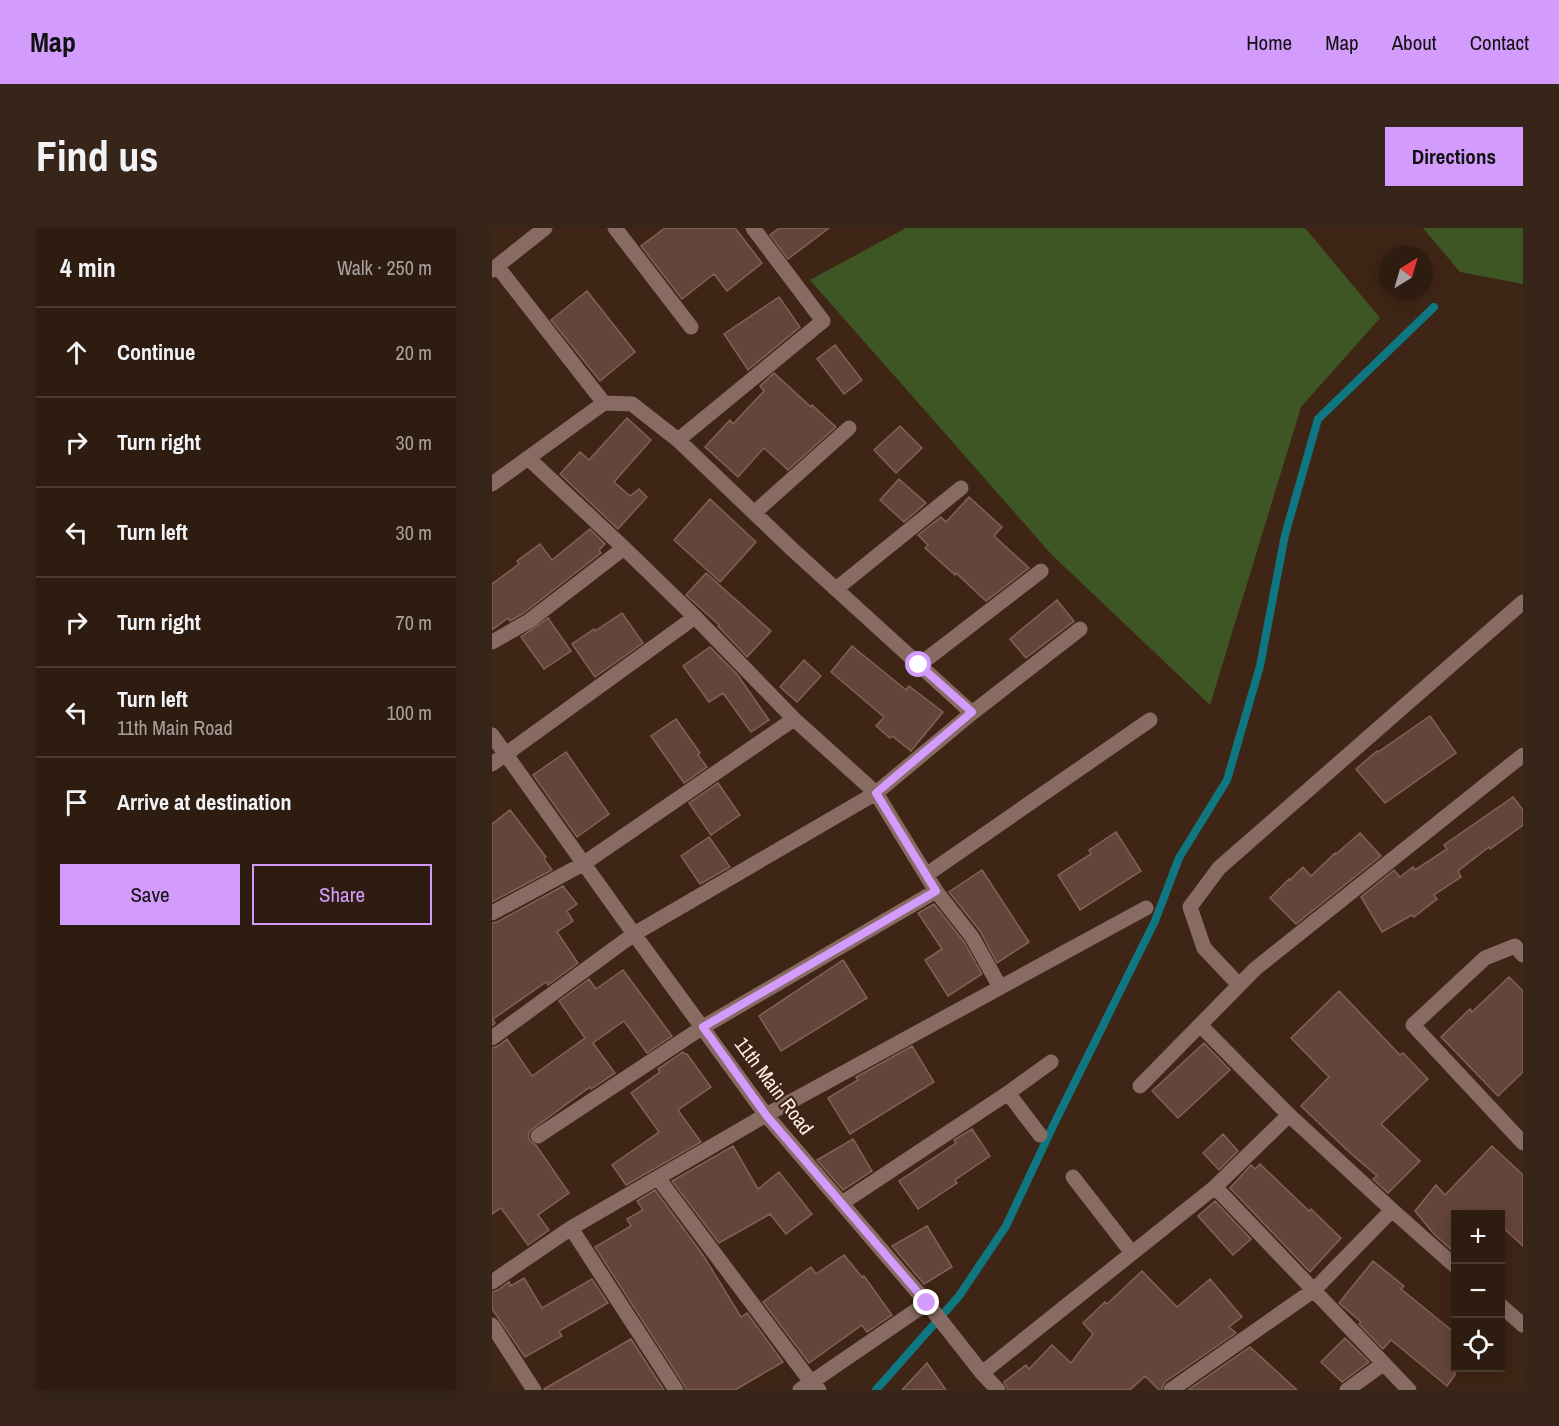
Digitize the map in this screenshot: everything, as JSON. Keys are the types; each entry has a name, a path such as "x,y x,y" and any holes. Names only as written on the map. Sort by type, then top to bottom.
{"street":[{"path":"545,228 494,268 604,403"},
{"path":"615,228 691,327"},
{"path":"678,440 823,321 753,228"},
{"path":"492,484 604,403 632,404 678,440 836,589 972,712"},
{"path":"754,513 849,428"},
{"path":"528,459 695,617 794,718 876,793 936,891 972,937 1000,987"},
{"path":"836,589 961,488"},
{"path":"492,642 529,621 624,548"},
{"path":"919,665 1041,571"},
{"path":"1239,985 1204,948 1190,908 1219,868 1523,602"},
{"path":"492,764 695,617"},
{"path":"492,1038 634,934 876,793 972,712 1080,628"},
{"path":"492,913 583,864 794,718"},
{"path":"926,874 1150,720"},
{"name":"11th Main Road","path":"492,735 766,1115 927,1303 998,1390"},
{"path":"1140,1086 1255,969 1523,755"},
{"path":"538,1136 703,1027 936,891"},
{"path":"492,1282 571,1228 766,1115 1146,908"},
{"path":"1520,946 1485,958 1413,1025 1523,1143"},
{"path":"1200,1025 1289,1115 1453,1264"},
{"path":"842,1203 1008,1094 1051,1062"},
{"path":"1008,1094 1040,1135"},
{"path":"982,1373 1215,1187 1289,1115"},
{"path":"1073,1177 1132,1253"},
{"path":"658,1178 810,1387 927,1303"},
{"path":"1215,1187 1409,1390"},
{"path":"1171,1390 1314,1290 1392,1209"},
{"path":"571,1228 676,1390"},
{"path":"1505,1309 1523,1325"},
{"path":"492,1325 534,1390"},
{"path":"1347,1390 1383,1364"}],"green space":[{"path":"906,228 1305,228 1380,318 1301,407 1210,705 1052,555 810,280"},
{"path":"1423,228 1523,228 1523,284 1460,272"}],"building":[{"path":"665,228 735,228 762,263 727,291 714,274 682,299 641,246"},
{"path":"779,228 829,228 788,259 770,235"},
{"path":"587,291 635,352 600,381 551,320"},
{"path":"779,297 800,327 748,370 724,334"},
{"path":"835,345 862,380 844,394 817,359"},
{"path":"774,373 836,427 788,470 764,448 738,477 705,447 730,420 733,424 764,391 760,386"},
{"path":"627,418 651,440 614,482 630,496 639,489 647,497 618,529 560,474 580,452 589,460"},
{"path":"900,426 922,448 896,473 874,450"},
{"path":"899,479 926,503 904,522 880,500"},
{"path":"969,497 1002,527 994,536 1029,568 986,601 925,548 928,545 918,535 941,517 946,522"},
{"path":"710,499 756,542 720,582 674,540"},
{"path":"590,529 605,544 599,550 601,553 524,613 510,621 508,618 492,630 492,584 519,564 517,561 540,544 552,560"},
{"path":"706,573 771,631 747,657 719,625 686,595"},
{"path":"1057,600 1074,621 1026,658 1010,639"},
{"path":"622,613 643,643 595,677 572,644"},
{"path":"548,618 571,651 544,669 521,637"},
{"path":"852,646 906,690 909,686 943,712 911,751 876,726 884,717 831,672"},
{"path":"710,647 737,674 769,720 751,732 723,693 709,702 683,666"},
{"path":"804,660 821,676 797,702 780,687"},
{"path":"1430,716 1456,753 1385,803 1356,769 1377,751"},
{"path":"676,719 707,767 684,783 651,736"},
{"path":"566,752 609,814 577,837 533,775"},
{"path":"718,783 740,815 711,835 689,803"},
{"path":"1513,797 1523,810 1523,825 1458,871 1461,877 1434,895 1437,899 1414,917 1412,915 1382,932 1361,897 1394,870 1400,877 1413,867 1415,870 1447,849 1444,845"},
{"path":"510,810 546,857 544,859 552,870 492,902 492,824"},
{"path":"1116,832 1141,871 1080,910 1058,875 1091,854 1089,850"},
{"path":"1360,833 1381,856 1296,924 1270,898 1303,867 1311,876"},
{"path":"709,837 730,867 700,884 681,856"},
{"path":"982,870 1029,942 997,963 980,931 949,892"},
{"path":"563,886 577,904 567,911 573,921 557,932 578,963 548,985 546,982 493,1019 495,1023 492,1026 492,923"},
{"path":"934,904 964,942 982,974 948,996 925,960 942,949 918,913"},
{"path":"843,960 867,998 781,1051 759,1016"},
{"path":"623,970 672,1036 647,1053 624,1021 593,1043 615,1073 591,1089 590,1087 530,1131 528,1136 530,1141 536,1145 569,1193 538,1215 549,1230 528,1245 501,1208 492,1214 492,1048 507,1039 532,1076 585,1038 559,1001 589,979 596,989"},
{"path":"1509,977 1523,991 1523,1072 1498,1096 1441,1037 1470,1009 1472,1012"},
{"path":"1339,991 1400,1055 1403,1053 1428,1079 1381,1124 1420,1161 1388,1193 1373,1179 1377,1176 1301,1106 1329,1077 1291,1038"},
{"path":"1204,1043 1230,1070 1178,1118 1152,1091"},
{"path":"912,1046 934,1082 850,1134 828,1098 858,1080 856,1077"},
{"path":"683,1052 687,1054 711,1087 678,1110 701,1142 626,1185 612,1165 659,1132 631,1093 660,1072 658,1069"},
{"path":"972,1129 990,1156 955,1180 957,1183 918,1209 899,1181 956,1143 954,1140"},
{"path":"1223,1134 1238,1151 1219,1170 1203,1153"},
{"path":"853,1139 872,1171 843,1190 817,1160"},
{"path":"733,1146 758,1189 779,1172 812,1214 786,1234 770,1214 719,1243 672,1181"},
{"path":"1492,1146 1523,1175 1523,1246 1505,1230 1505,1210 1451,1210 1451,1249 1434,1234 1415,1211 1436,1185 1445,1195"},
{"path":"1260,1164 1341,1238 1310,1272 1230,1188 1251,1165 1255,1169"},
{"path":"655,1190 703,1255 741,1317 747,1313 783,1362 735,1390 686,1390 595,1247 631,1226 627,1219 643,1210 637,1201"},
{"path":"1215,1201 1251,1239 1233,1255 1198,1216"},
{"path":"927,1226 952,1267 924,1284 892,1246"},
{"path":"844,1255 862,1277 864,1276 892,1315 867,1332 862,1325 809,1363 763,1302 811,1267 816,1274"},
{"path":"1373,1261 1404,1286 1401,1289 1451,1330 1451,1372 1455,1372 1455,1375 1447,1386 1391,1340 1383,1349 1359,1324 1361,1322 1339,1303"},
{"path":"1142,1271 1177,1307 1210,1279 1242,1317 1229,1327 1236,1333 1165,1382 1161,1390 1145,1376 1130,1390 1008,1390 1004,1382 1026,1365 1029,1369 1052,1345 1071,1363 1093,1334 1083,1323"},
{"path":"524,1278 542,1308 592,1279 608,1303 559,1331 562,1336 525,1357 492,1309 492,1292 509,1282 511,1286"},
{"path":"1345,1338 1369,1362 1342,1382 1321,1362"},
{"path":"631,1339 664,1390 544,1390 544,1389"},
{"path":"1250,1347 1297,1390 1188,1390"},
{"path":"927,1363 946,1390 902,1390"}],"waterway":[{"path":"876,1390 959,1296 1006,1226 1155,921 1179,858 1227,780 1260,666 1285,535 1318,419 1434,307"}],"route":[{"path":"919,665 972,712 876,793 936,891 703,1027 766,1115 927,1303"}]}
